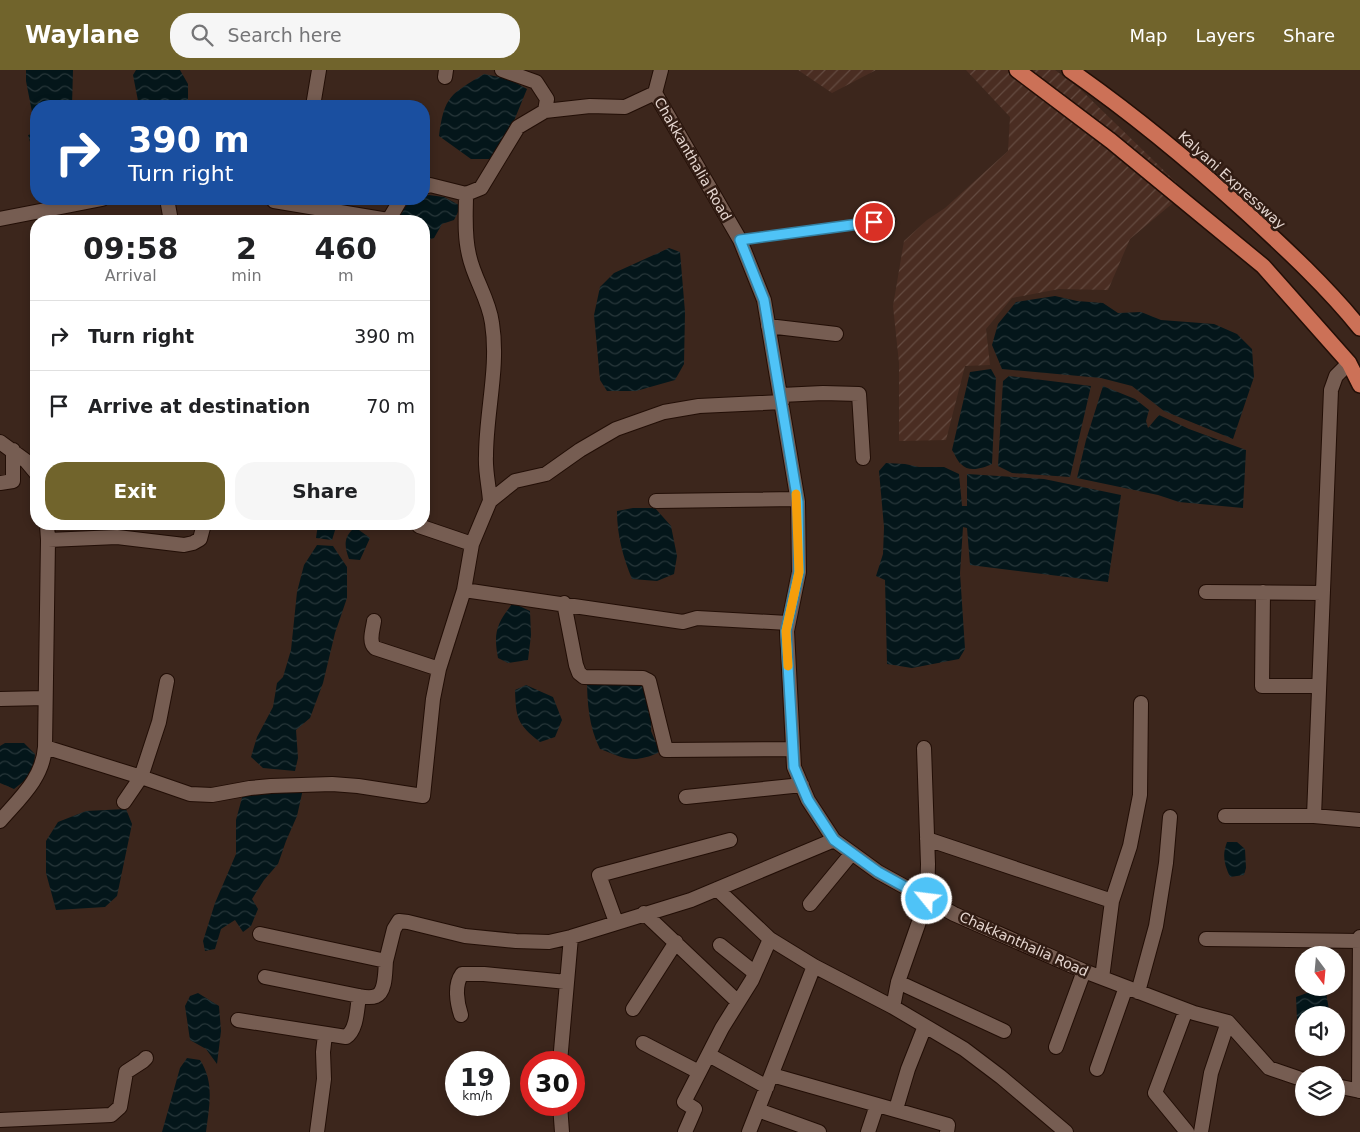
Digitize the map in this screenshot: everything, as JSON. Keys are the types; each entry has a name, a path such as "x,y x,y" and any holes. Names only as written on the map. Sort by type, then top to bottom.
{"highway":[{"path":"1017,70 1111,141 1263,266 1349,363 1360,385"},
{"name":"Kalyani Expressway","path":"1070,70 1115,102 1193,164 1266,230 1336,298 1360,328"}],"street":[{"path":"313,100 319,70"},
{"path":"502,70 536,82 547,99 545,111"},
{"path":"430,185 466,194 481,188 518,127 545,111 590,106 625,107 655,93 661,70"},
{"name":"Chakkanthalia Road","path":"655,93 740,240 764,300 797,499 799,572 786,631 794,767 808,800 834,840 878,872 954,914 1084,972 1186,1010 1228,1022"},
{"path":"45,747 190,794 212,795 250,788 332,784 423,796 433,699 439,669 464,590 472,544 490,501 486,456 494,352 492,323 487,301 476,278 469,255 465,226 466,194"},
{"path":"0,219 71,205"},
{"path":"297,205 354,215"},
{"path":"768,326 836,334"},
{"path":"1314,816 1331,390 1336,376 1349,363"},
{"path":"490,501 515,481 546,474 616,428 664,412 699,406 823,393 859,394 864,458"},
{"path":"0,442 13,450 30,466"},
{"path":"0,483 13,481 13,450"},
{"path":"656,501 797,499"},
{"path":"0,821 29,788 43,764 45,747 47,530"},
{"path":"48,540 117,537 184,545 200,539 202,530"},
{"path":"430,530 472,544"},
{"path":"464,590 564,603 683,622 697,618 788,623"},
{"path":"1206,592 1323,593"},
{"path":"1263,592 1262,686 1319,686"},
{"path":"564,603 579,673 584,677 643,678 649,682 666,750 793,749"},
{"path":"374,621 372,646 439,669"},
{"path":"124,802 141,777 159,722 167,681"},
{"path":"0,700 45,698"},
{"path":"1102,978 1112,901 1130,846 1140,795 1141,703"},
{"path":"893,1007 898,982 927,899 924,748"},
{"path":"686,798 802,785"},
{"path":"1225,816 1314,816 1360,820"},
{"path":"1097,1069 1132,990 1156,926 1166,863 1170,817"},
{"path":"927,839 1112,901"},
{"path":"616,922 599,875 730,840"},
{"path":"265,977 359,996 377,996 381,992 386,961 396,922 408,922 465,936 516,941 549,942 571,938 644,913 691,900 834,840"},
{"path":"810,904 852,853"},
{"path":"718,889 770,939 814,966 893,1007 964,1049 1066,1132"},
{"path":"644,913 738,1002"},
{"path":"260,934 386,961"},
{"path":"1345,1088 1360,1091 1360,937"},
{"path":"561,1051 571,938"},
{"path":"685,1132 694,1109 684,1102 722,1028 755,974 770,939"},
{"path":"1206,939 1360,941"},
{"path":"633,1009 676,942"},
{"path":"720,945 755,974"},
{"path":"749,1132 814,966"},
{"path":"1056,1047 1084,972"},
{"path":"462,1015 457,1000 459,979 462,974 484,974 567,982"},
{"path":"898,982 1004,1031"},
{"path":"238,1020 343,1038 349,1036 353,1028 359,996"},
{"path":"1186,1010 1155,1093 1187,1132"},
{"path":"1201,1132 1211,1072 1228,1022 1269,1068 1295,1077"},
{"path":"896,1109 908,1069 925,1026"},
{"path":"317,1132 324,1079 323,1052 325,1034"},
{"path":"643,1043 698,1072"},
{"path":"709,1055 769,1081 896,1109 948,1125 947,1132"},
{"path":"0,1120 112,1115 120,1108 126,1072 146,1058"},
{"path":"868,1132 877,1105"},
{"path":"758,1110 819,1132"},
{"path":"561,1116 562,1132"}],"lane":[{"path":"740,240 892,220"}],"shaded area":[{"path":"798,70 876,70 832,93"},
{"path":"966,70 1055,70 1079,88 1186,192 1130,239 1108,290 1059,289 1012,298 986,329 990,365 965,366 946,440 899,441 899,363 893,306 904,241 927,220 945,208 1008,151 1010,117"}],"water":[{"path":"26,70 73,70 72,100 30,100 30,102"},
{"path":"136,70 180,70 188,84 188,100 138,100 133,75"},
{"path":"484,74 509,79 527,89 511,128 490,159 471,159 439,136 444,112 451,98 464,86"},
{"path":"430,195 444,197 461,206 454,220 442,224 434,238 430,239 430,215 399,215 407,205 430,205"},
{"path":"669,248 680,252 685,312 684,364 675,380 636,391 607,391 600,380 594,315 600,287 614,273"},
{"path":"1055,296 1077,301 1103,303 1118,313 1141,312 1161,320 1214,324 1237,334 1252,349 1254,377 1233,439 1164,411 1132,386 1101,378 1002,369 992,345 998,324 1016,302"},
{"path":"991,369 996,378 992,464 972,469 964,467 952,450 970,372"},
{"path":"1009,376 1091,386 1070,477 1012,473 998,466 1003,381"},
{"path":"1103,386 1135,399 1149,410 1146,421 1148,428 1159,415 1189,429 1246,450 1243,508 1179,502 1158,495 1077,478 1086,440"},
{"path":"886,463 919,467 944,467 959,474 962,506 967,506 967,474 1044,479 1121,495 1108,582 970,565 967,528 963,527 960,573 965,649 959,659 912,668 887,664 885,580 876,576 883,554 884,527 879,471"},
{"path":"633,508 655,508 671,526 677,556 674,574 657,581 632,579 621,546 617,511"},
{"path":"317,530 335,530 332,540 316,538"},
{"path":"352,530 359,530 370,538 360,560 349,559 346,540"},
{"path":"317,545 333,546 347,567 347,598 335,633 323,683 310,718 296,730 298,758 295,771 263,768 251,757 257,737 273,707 277,683 283,677 291,650 297,592 304,565"},
{"path":"513,603 530,611 531,635 528,660 508,663 498,658 496,634 503,616"},
{"path":"587,678 637,680 647,688 652,710 651,731 660,752 643,758 630,759 600,749 589,715"},
{"path":"526,685 553,697 562,720 555,737 540,742 519,720 515,690"},
{"path":"5,743 24,743 35,754 33,774 14,789 0,783 0,746"},
{"path":"303,789 297,816 278,864 264,880 252,899 258,909 251,926 243,932 235,920 221,929 215,949 205,951 203,941 215,903 236,854 236,820 243,794"},
{"path":"126,809 132,824 117,896 105,907 56,910 46,873 46,841 58,822 86,811"},
{"path":"1227,842 1237,842 1245,849 1246,868 1244,875 1230,877 1224,860"},
{"path":"198,993 219,1006 221,1031 217,1064 206,1049 190,1040 185,1006 190,996"},
{"path":"1327,996 1328,1006 1296,1006 1296,997"},
{"path":"187,1058 200,1060 208,1077 210,1095 206,1132 162,1132 180,1068"}],"slow traffic":[{"path":"788,666 786,631 799,572 798,502 796,494"}],"route":[{"path":"874,222 740,240 764,300 798,502 799,572 786,631 794,767 808,800 834,840 878,872 927,899"}]}
